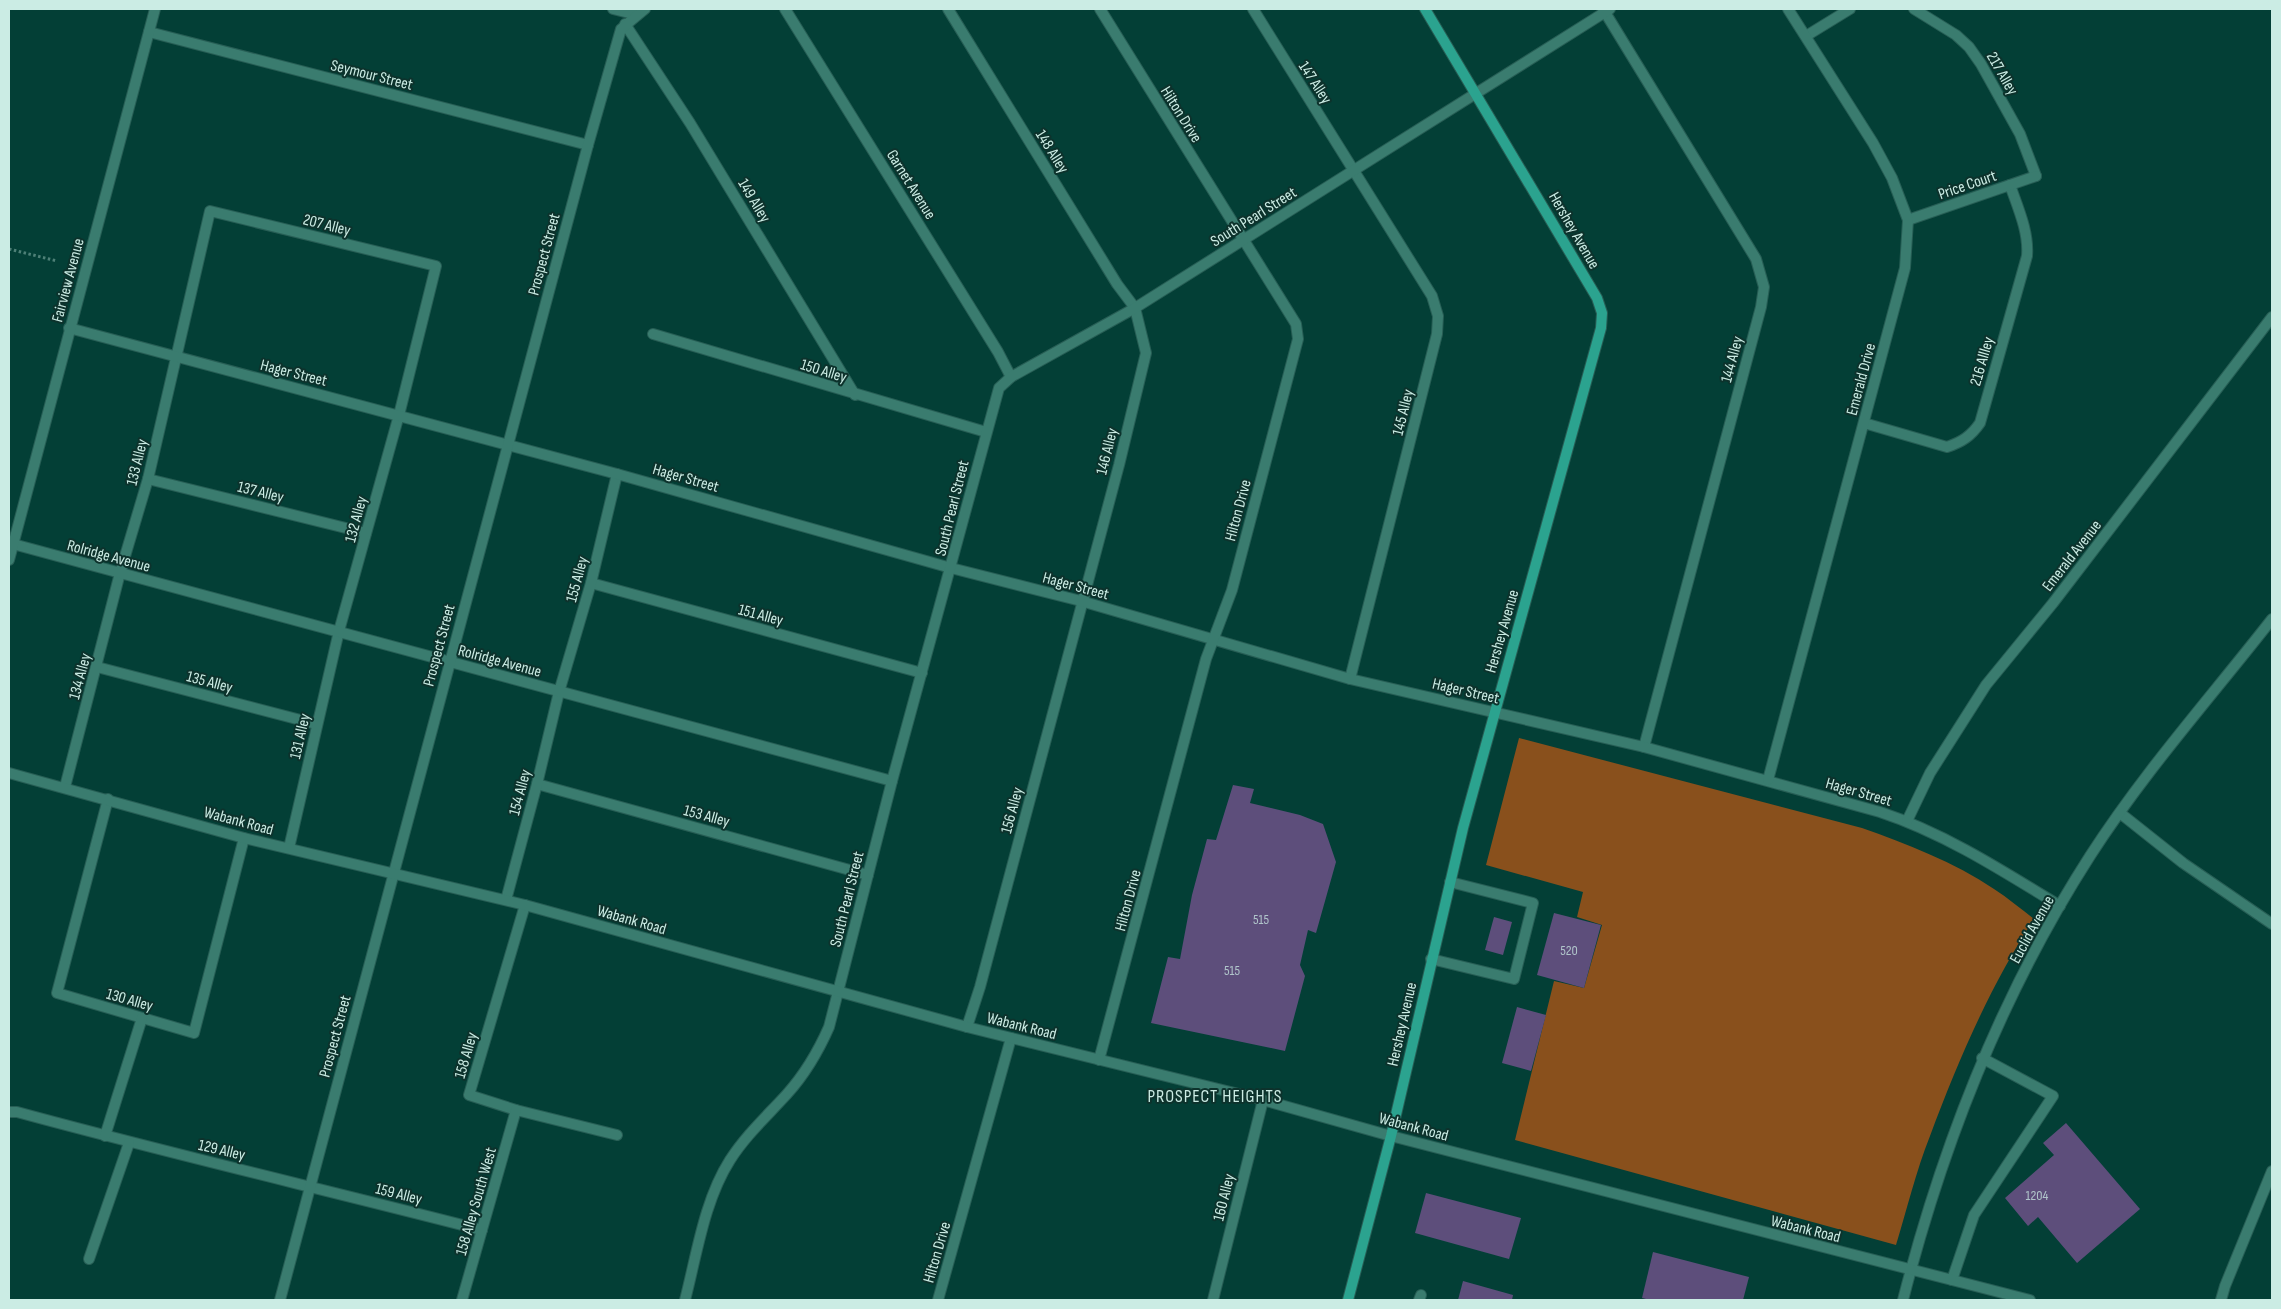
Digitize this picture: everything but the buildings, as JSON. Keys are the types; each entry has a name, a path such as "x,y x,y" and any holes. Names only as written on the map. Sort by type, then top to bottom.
{"main road":[{"name":"Hershey Avenue","path":"1348,1300 1391,1136 1450,882 1494,712 1601,328 1602,313 1598,298 1477,92 1425,9"}],"street":[{"name":"Fairview Avenue","path":"9,560 155,9"},
{"path":"614,9 641,12"},
{"name":"Garnet Avenue","path":"785,9 993,344 1011,377"},
{"name":"148 Alley","path":"948,9 1117,284 1135,308"},
{"name":"Hilton Drive","path":"1099,1060 1206,659 1232,590 1298,339 1296,324 1100,9"},
{"name":"147 Alley","path":"1253,9 1355,171"},
{"name":"Emerald Drive","path":"1768,780 1906,268 1908,220 1892,178 1873,143 1788,9"},
{"path":"1806,36 1850,9"},
{"name":"217 Alley","path":"1914,9 1956,35 1969,47 1982,64 2020,134 2036,176"},
{"name":"South Pearl Street","path":"685,1300 711,1200 722,1173 749,1133 788,1093 818,1052 829,1027 892,781 999,388 1011,377 1135,308 1355,171 1606,10"},
{"name":"144 Alley","path":"1606,10 1756,259 1764,287 1644,747"},
{"name":"Prospect Street","path":"280,1300 309,1185 315,1169 588,145 621,29 641,12"},
{"name":"149 Alley","path":"625,24 690,123 856,395"},
{"name":"Seymour Street","path":"149,32 588,145"},
{"name":"145 Alley","path":"1350,679 1437,334 1438,316 1432,296 1355,171"},
{"name":"Price Court","path":"1908,220 2036,176"},
{"name":"216 Allley","path":"1864,423 1947,447 1961,442 1973,433 1980,423 2027,256 2028,245 2023,222 2010,184"},
{"name":"207 Alley","path":"176,358 210,211 436,266 399,415"},
{"name":"146 Alley","path":"1081,601 1146,353 1135,308"},
{"name":"Emerald Avenue","path":"1907,821 1930,773 1986,685 2053,603 2272,317"},
{"name":"Hager Street","path":"69,328 176,358 508,444 951,568 1081,601 1214,638 1350,679 1644,747 1768,780 1907,821 1971,853 2060,906"},
{"name":"150 Alley","path":"653,334 986,432"},
{"name":"133 Alley","path":"120,573 148,479 176,358"},
{"name":"132 Alley","path":"339,631 399,415"},
{"name":"155 Alley","path":"559,692 591,583 617,474"},
{"name":"137 Alley","path":"148,479 366,533"},
{"name":"Rolridge Avenue","path":"13,544 892,781"},
{"name":"134 Alley","path":"65,787 120,573"},
{"name":"151 Alley","path":"591,583 922,674"},
{"name":"156 Alley","path":"967,1027 980,987 1081,601"},
{"name":"Euclid Avenue","path":"1903,1300 1945,1154 1982,1058 2012,993 2090,856 2120,813 2272,619"},
{"name":"131 Alley","path":"289,848 316,724 339,631"},
{"name":"135 Alley","path":"97,667 316,724"},
{"name":"154 Alley","path":"506,900 559,692"},
{"name":"Wabank Road","path":"9,773 244,838 506,900 967,1027 1263,1100 1391,1136 2030,1300"},
{"name":"153 Alley","path":"537,784 868,874"},
{"name":"130 Alley","path":"108,799 57,994 194,1034 244,838"},
{"path":"2120,813 2183,863 2272,924"},
{"path":"1431,959 1514,979 1533,903 1450,882"},
{"name":"158 Alley","path":"524,905 469,1095 516,1110 617,1135"},
{"path":"105,1136 142,1018"},
{"name":"Hilton Drive","path":"938,1300 1011,1038"},
{"path":"1952,1280 1974,1215 2053,1096 1982,1058"},
{"name":"160 Alley","path":"1213,1300 1263,1100"},
{"name":"158 Alley South West","path":"462,1300 516,1110"},
{"name":"129 Alley","path":"9,1112 17,1112 129,1143 309,1185"},
{"path":"90,1259 129,1143"},
{"path":"2221,1300 2272,1171"},
{"name":"159 Alley","path":"309,1185 482,1230"}],"path":[{"path":"9,249 57,261"}],"shaded area":[{"path":"1519,738 1862,828 1913,847 1963,870 1999,892 2034,919 1989,997 1964,1052 1925,1149 1896,1245 1515,1140 1554,981 1584,988 1602,925 1577,917 1583,892 1486,865"}],"district":[{"name":"PROSPECT HEIGHTS","path":"1215,1096"}]}
